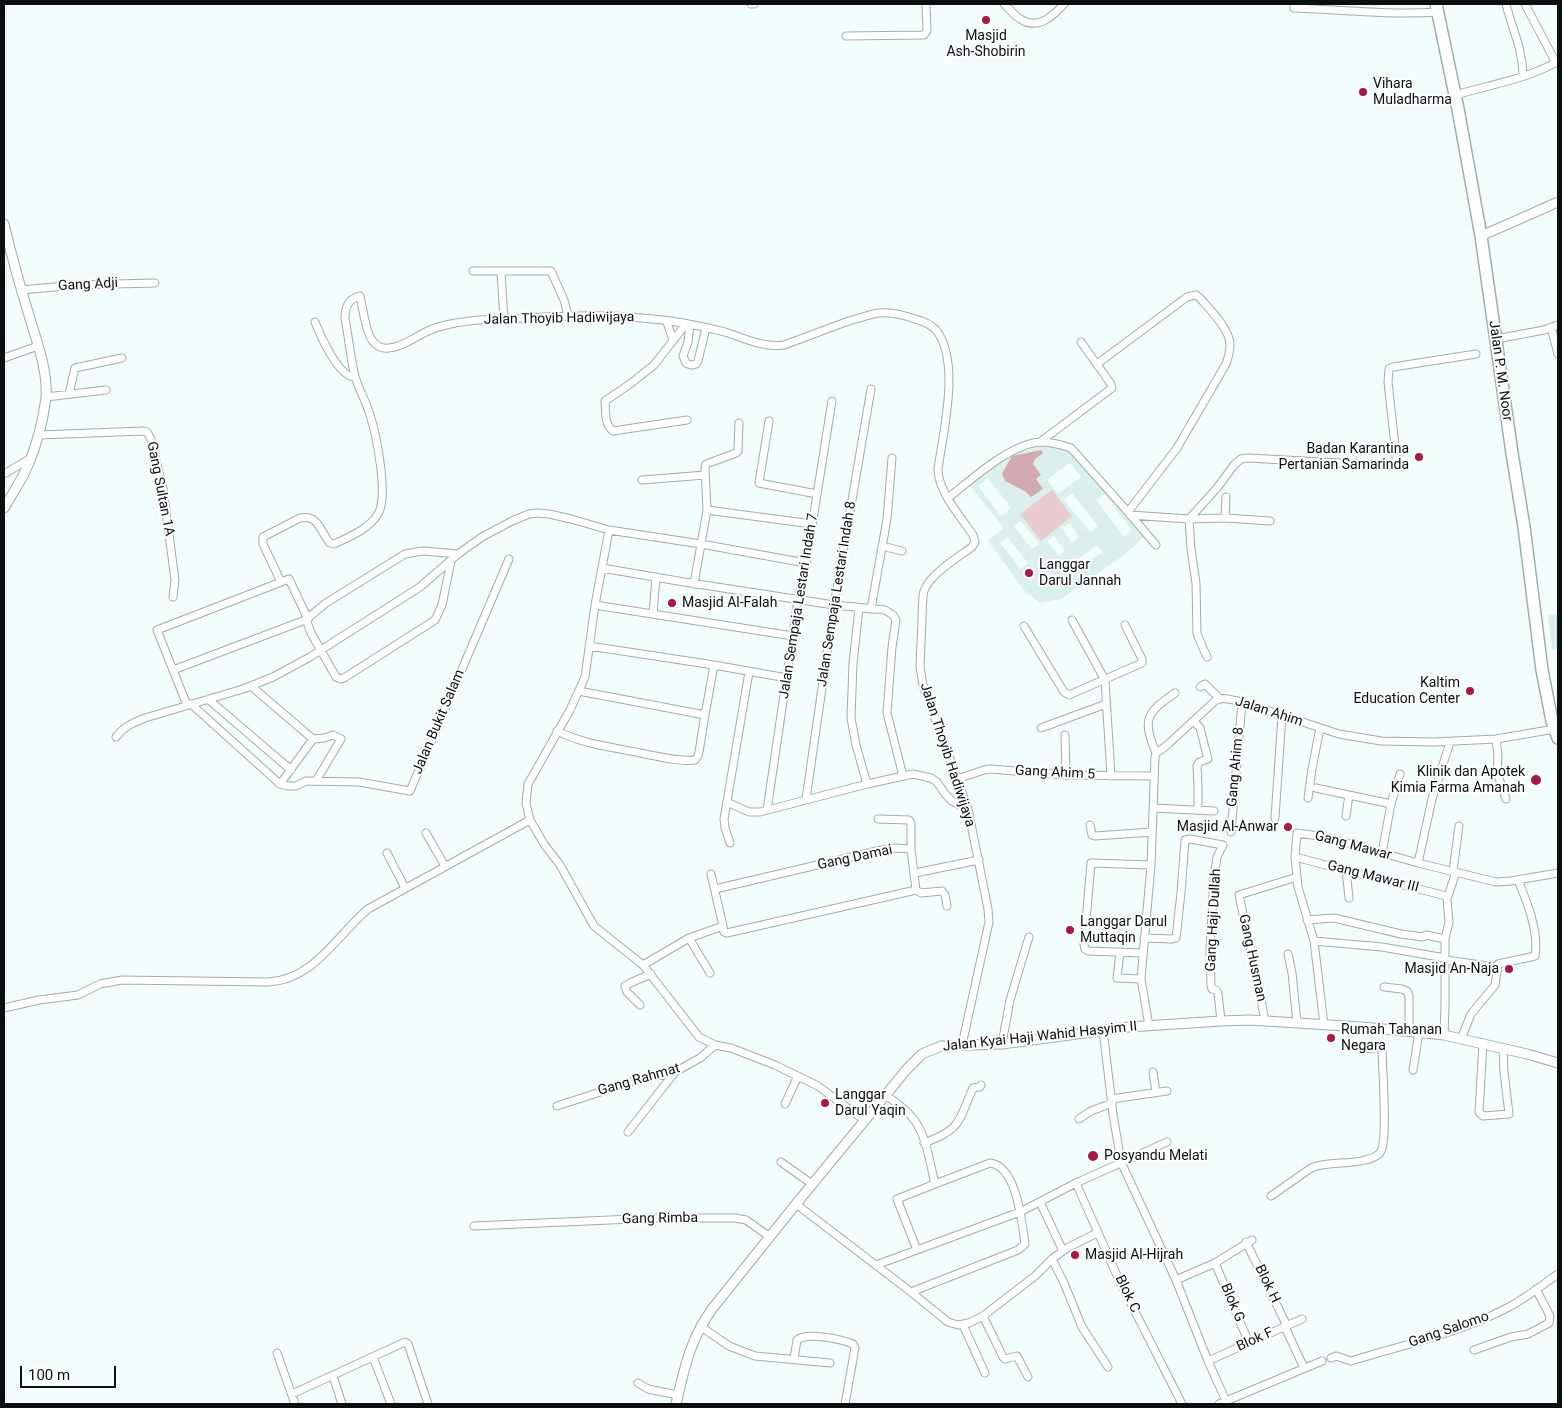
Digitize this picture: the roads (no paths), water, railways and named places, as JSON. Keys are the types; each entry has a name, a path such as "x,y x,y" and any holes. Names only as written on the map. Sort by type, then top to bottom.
{"highway":[{"name":"Jalan P. M. Noor","path":"1437,8 1481,236 1524,527 1542,670 1556,734"}],"street":[{"path":"846,36 924,35 927,30 926,4"},
{"path":"1004,4 1022,21 1035,23 1046,20 1064,4"},
{"path":"1294,4 1294,8 1393,13 1437,8"},
{"path":"1506,4 1522,53 1523,76"},
{"path":"1455,95 1548,68 1557,62 1525,4"},
{"path":"1481,236 1558,202"},
{"path":"4,224 46,380 46,397 31,458 4,508"},
{"path":"473,271 552,271 564,300 568,316"},
{"path":"501,272 504,319"},
{"name":"Gang Adji","path":"21,290 76,285 155,283"},
{"path":"1097,364 1186,297 1196,295 1227,332 1230,343 1226,364 1177,448 1129,513"},
{"name":"Jalan Thoyib Hadiwijaya","path":"355,377 345,312 350,300 360,296 371,339 382,348 395,347 429,330 464,321 568,316 642,318 688,324 775,346 784,345 846,322 878,313 902,315 929,324 936,330 946,356 948,371 947,413 938,469 941,484 948,498 973,535 975,542 972,547 931,579 925,586 920,667 923,685 968,809 989,922 962,1045"},
{"path":"281,582 263,544 263,537 300,518 312,517 332,545 365,527 378,514 382,497 381,479 370,412 355,377 348,376 340,367 315,322"},
{"path":"667,322 673,341"},
{"path":"688,324 688,342 683,356 686,363 692,365 698,361 706,328"},
{"path":"687,420 617,432 610,430 607,424 604,401 654,365 688,324"},
{"path":"1496,339 1558,325"},
{"path":"1550,327 1558,354"},
{"path":"1040,442 1112,388 1081,342"},
{"path":"4,358 38,346"},
{"path":"1207,657 1197,634 1195,574 1189,519 1217,488 1234,465 1241,459 1248,458 1378,465 1392,464 1396,461 1396,455 1388,382 1389,369 1476,354"},
{"path":"69,394 75,368 122,358"},
{"name":"Jalan Sempaja Lestari Indah 8","path":"806,799 834,605 871,389"},
{"path":"46,397 106,390"},
{"name":"Jalan Sempaja Lestari Indah 7","path":"767,810 798,600 806,563 832,401"},
{"path":"769,421 759,483 817,494"},
{"path":"694,584 707,510 706,464 732,456 738,451 740,423"},
{"name":"Gang Sultan 1A","path":"38,435 148,432 163,489 175,580 173,597"},
{"path":"948,498 1007,454 1023,446 1040,442 1061,445 1071,448 1156,545"},
{"path":"4,474 31,458"},
{"path":"871,609 887,519 892,458"},
{"path":"642,480 705,475"},
{"path":"1225,518 1226,497"},
{"path":"707,510 812,524"},
{"path":"116,737 122,729 130,724 251,686 273,677 321,650 420,587 458,554 482,537 522,516 543,513 565,517 609,530 806,563"},
{"path":"1129,513 1189,519 1225,518 1270,521"},
{"path":"609,530 584,677 579,691 528,784 526,803 530,820 544,844 560,865 594,926 643,965 694,1032 703,1040 758,1058 798,1076 824,1090 864,1120"},
{"path":"882,546 902,550"},
{"path":"173,670 308,619 326,603 405,554 423,551 458,554"},
{"name":"Jalan Bukit Salam","path":"280,784 296,786 306,781 359,782 410,791 508,559"},
{"path":"313,739 280,784 189,704 157,630 289,578 308,619 308,628 336,677 342,679 436,618 442,606 451,561"},
{"path":"602,568 798,600 890,612 896,620 887,713 903,776"},
{"path":"653,614 656,577"},
{"path":"595,605 793,636"},
{"path":"859,608 850,718 867,784"},
{"path":"1072,620 1105,680 1111,776"},
{"path":"1024,626 1065,693 1071,694 1140,665 1143,662 1124,625"},
{"path":"589,646 787,678"},
{"path":"557,731 578,740 607,747 691,761 696,760 714,666"},
{"path":"730,842 723,822 749,672"},
{"path":"1200,687 1206,684 1218,698"},
{"path":"251,686 313,739 334,735 341,739 316,781"},
{"path":"579,691 705,715"},
{"path":"1149,1026 1141,979 1151,865 1156,753 1148,730 1148,720 1151,712 1158,704 1175,693"},
{"name":"Jalan Ahim","path":"1156,753 1218,698 1242,702 1339,734 1381,741 1450,742 1556,734"},
{"path":"208,699 291,770"},
{"name":"Gang Ahim 8","path":"1231,832 1242,702"},
{"path":"1041,728 1106,704"},
{"path":"1275,818 1282,716"},
{"path":"1194,721 1200,728 1208,758 1199,762 1197,766 1198,809"},
{"path":"1308,798 1320,728"},
{"path":"1065,735 1066,775"},
{"path":"1496,739 1498,755 1497,772 1506,799"},
{"path":"1418,863 1432,799 1450,742"},
{"name":"Gang Ahim 5","path":"957,779 990,769 1066,775 1154,776"},
{"path":"727,802 748,812 767,810 867,784 921,774 937,782 945,794 968,809"},
{"path":"1382,854 1391,804 1400,774"},
{"path":"1316,788 1391,804"},
{"path":"1346,816 1349,795"},
{"path":"1153,808 1214,811"},
{"path":"878,819 909,820 911,824 910,850"},
{"path":"4,1008 24,1002 78,995 100,984 122,980 268,982 285,980 304,970 326,953 358,917 368,909 530,820"},
{"path":"1090,825 1092,835 1095,836 1152,832"},
{"path":"1444,1035 1445,939 1449,922 1448,899 1454,872 1459,826"},
{"name":"Gang Mawar","path":"1324,1025 1314,941 1298,888 1296,834 1299,832 1326,837 1382,854 1496,882 1558,874"},
{"path":"426,833 445,866"},
{"name":"Gang Haji Dullah","path":"1144,938 1176,938 1185,840 1190,839 1223,845 1217,857 1214,878 1210,949 1211,986 1212,989 1218,991 1221,1021"},
{"name":"Gang Damai","path":"715,890 895,848 910,850 915,872 916,890"},
{"path":"387,853 405,888"},
{"name":"Gang Mawar III","path":"1296,857 1446,896 1448,899"},
{"path":"915,872 979,860"},
{"path":"1143,953 1088,951 1085,950 1084,945 1092,863 1151,865"},
{"path":"1346,870 1349,898"},
{"path":"711,874 722,926 724,932 727,933 916,890 921,893 942,891 945,895 947,906"},
{"name":"Gang Husman","path":"1265,1021 1260,989 1239,895 1298,877"},
{"path":"1461,1039 1471,1014 1495,985 1496,967 1498,964 1535,956 1530,911 1518,880"},
{"path":"1307,920 1334,918 1401,934 1423,937 1426,935 1445,939"},
{"path":"643,965 690,938 722,926"},
{"path":"690,938 710,973"},
{"path":"1002,1044 1010,1000 1029,938"},
{"path":"1314,941 1382,947 1496,967"},
{"path":"1120,952 1118,978 1141,979"},
{"path":"1288,954 1292,973 1297,1023"},
{"path":"640,1005 627,992 625,986 650,974"},
{"path":"1384,987 1402,989 1407,991 1409,996 1414,1032 1413,1070"},
{"name":"Jalan Kyai Haji Wahid Hasyim II","path":"677,1400 689,1350 700,1326 906,1068 922,1054 941,1046 1002,1044 1103,1030 1149,1026 1221,1021 1265,1021 1444,1035 1483,1043 1558,1063"},
{"path":"1103,1030 1121,1162 1176,1280 1208,1361 1222,1403 1322,1361"},
{"path":"1483,1043 1479,1112 1483,1116 1509,1114 1503,1049"},
{"name":"Gang Rahmat","path":"557,1106 637,1080 675,1072 700,1058 715,1045"},
{"path":"1271,1196 1318,1165 1364,1161 1379,1154 1383,1149 1385,1130 1382,1047 1363,1049"},
{"path":"628,1132 675,1072"},
{"path":"1154,1072 1156,1092"},
{"path":"786,1104 798,1076"},
{"path":"924,1143 945,1135 959,1122 973,1088 980,1087 981,1085"},
{"path":"1079,1119 1112,1101 1167,1090"},
{"path":"886,1095 910,1115 918,1126 935,1184"},
{"path":"876,1265 1020,1212 1076,1183 1167,1142"},
{"path":"781,1162 812,1184"},
{"path":"911,1292 1021,1249 1025,1244 1020,1212 1009,1177 1001,1166 996,1164 984,1165 898,1199 917,1250"},
{"name":"Blok C","path":"1076,1183 1097,1233 1182,1404"},
{"path":"1040,1202 1063,1251"},
{"path":"796,1204 948,1322 958,1325 963,1325 983,1316 1035,1276 1052,1259 1097,1233"},
{"name":"Gang Rimba","path":"474,1226 655,1218 735,1218 746,1220 770,1236"},
{"name":"Blok H","path":"1215,1263 1249,1241 1304,1368"},
{"path":"1052,1259 1082,1327 1108,1367"},
{"path":"1176,1280 1215,1263"},
{"name":"Blok G","path":"1215,1263 1249,1343"},
{"name":"Gang Salomo","path":"1331,1358 1336,1356 1352,1361 1445,1333 1509,1308 1558,1274"},
{"path":"1474,1350 1510,1337 1528,1334 1549,1323 1550,1316 1536,1289"},
{"path":"983,1316 1003,1357 1005,1359 1017,1356 1028,1377"},
{"name":"Blok F","path":"1208,1361 1302,1319"},
{"path":"963,1325 985,1373"},
{"path":"700,1326 729,1346 755,1356 830,1363"},
{"path":"794,1359 798,1340 801,1337 837,1339 850,1342 854,1346 845,1404"},
{"path":"292,1394 374,1357 398,1344 407,1342 428,1404"},
{"path":"277,1354 295,1404"},
{"path":"374,1357 391,1404"},
{"path":"333,1376 342,1404"},
{"path":"638,1383 648,1389 677,1400"}],"place":[{"name":"Masjid Ash-Shobirin","path":"986,20"},
{"name":"Vihara Muladharma","path":"1363,92"},
{"name":"Badan Karantina Pertanian Samarinda","path":"1419,457"},
{"name":"Langgar Darul Jannah","path":"1029,573"},
{"name":"Masjid Al-Falah","path":"672,603"},
{"name":"Kaltim Education Center","path":"1470,691"},
{"name":"Klinik dan Apotek Kimia Farma Amanah","path":"1536,780"},
{"name":"Masjid Al-Anwar","path":"1288,827"},
{"name":"Langgar Darul Muttaqin","path":"1070,930"},
{"name":"Masjid An-Naja","path":"1509,969"},
{"name":"Rumah Tahanan Negara","path":"1331,1038"},
{"name":"Langgar Darul Yaqin","path":"825,1103"},
{"name":"Posyandu Melati","path":"1093,1156"},
{"name":"Masjid Al-Hijrah","path":"1075,1255"}]}
